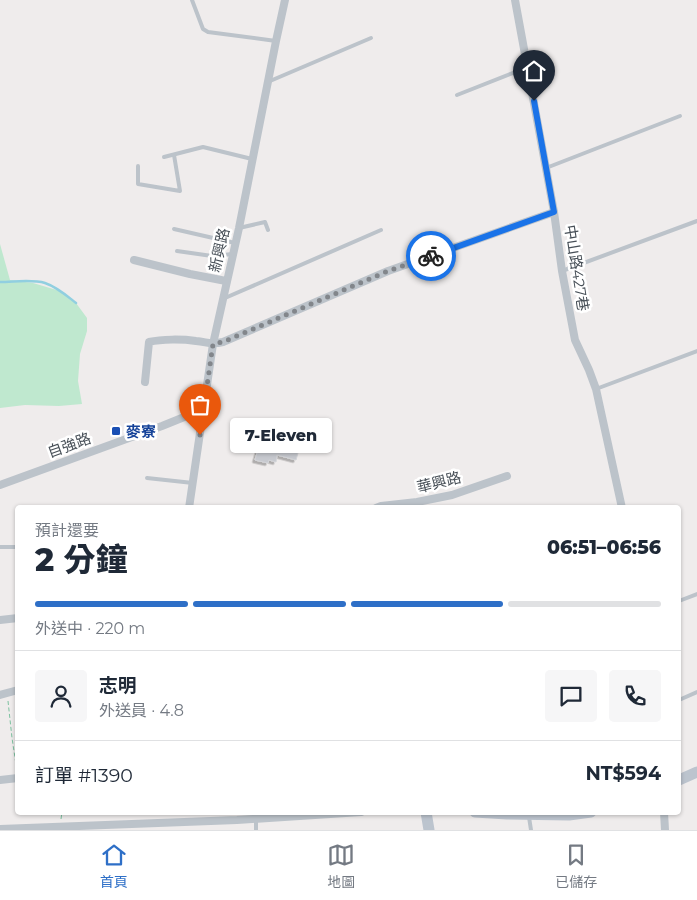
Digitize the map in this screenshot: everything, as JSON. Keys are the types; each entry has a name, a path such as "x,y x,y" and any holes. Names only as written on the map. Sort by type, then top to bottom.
{"street":[{"name":"新興路","path":"190,505 213,344 239,228 285,0"},
{"name":"中山路427巷","path":"515,0 554,212 562,271 575,340 596,389 621,505"},
{"path":"145,382 149,342 157,340 196,341 213,344 223,342 388,271 554,212"},
{"path":"134,260 190,274 226,280"},
{"name":"自強路","path":"0,485 204,409"},
{"name":"華興路","path":"390,505 417,502 452,494 507,476"},
{"path":"0,620 15,618"},
{"path":"681,779 697,772"},
{"path":"0,780 15,778"},
{"path":"0,830 87,828 309,815"},
{"path":"426,815 429,830"},
{"path":"664,815 665,830"}],"lane":[{"path":"192,0 203,29 208,32 276,41"},
{"path":"268,82 371,38"},
{"path":"457,95 528,67"},
{"path":"546,168 680,116"},
{"path":"164,158 203,147 252,159"},
{"path":"138,166 138,184 180,191 174,155"},
{"path":"562,271 697,221"},
{"path":"239,228 265,222 268,230"},
{"path":"174,229 235,243"},
{"path":"223,298 381,230"},
{"path":"178,251 212,256 233,254"},
{"path":"596,389 697,351"},
{"path":"147,478 193,483"},
{"path":"0,548 15,547"},
{"path":"681,600 697,594"},
{"path":"681,699 697,692"},
{"path":"529,815 530,830"},
{"path":"256,818 256,830"}],"path":[{"path":"3,694 15,756"}],"green space":[{"path":"0,244 10,280 33,283 60,291 76,303 87,318 87,331 80,354 78,381 82,404 59,406 25,405 0,408"}],"building":[{"path":"265,426 282,432 282,436 286,437 286,441 300,446 296,460 277,455 276,462 269,460 268,463 255,460"}],"waterway":[{"path":"0,282 29,281 45,283 58,289 76,303"}],"way so far":[{"path":"200,435 213,344 223,342 388,271 431,256"}],"place":[{"name":"麥寮","path":"116,431"},
{"name":"7-Eleven","path":"200,435"}],"route":[{"path":"431,256 554,212 534,101"}]}
